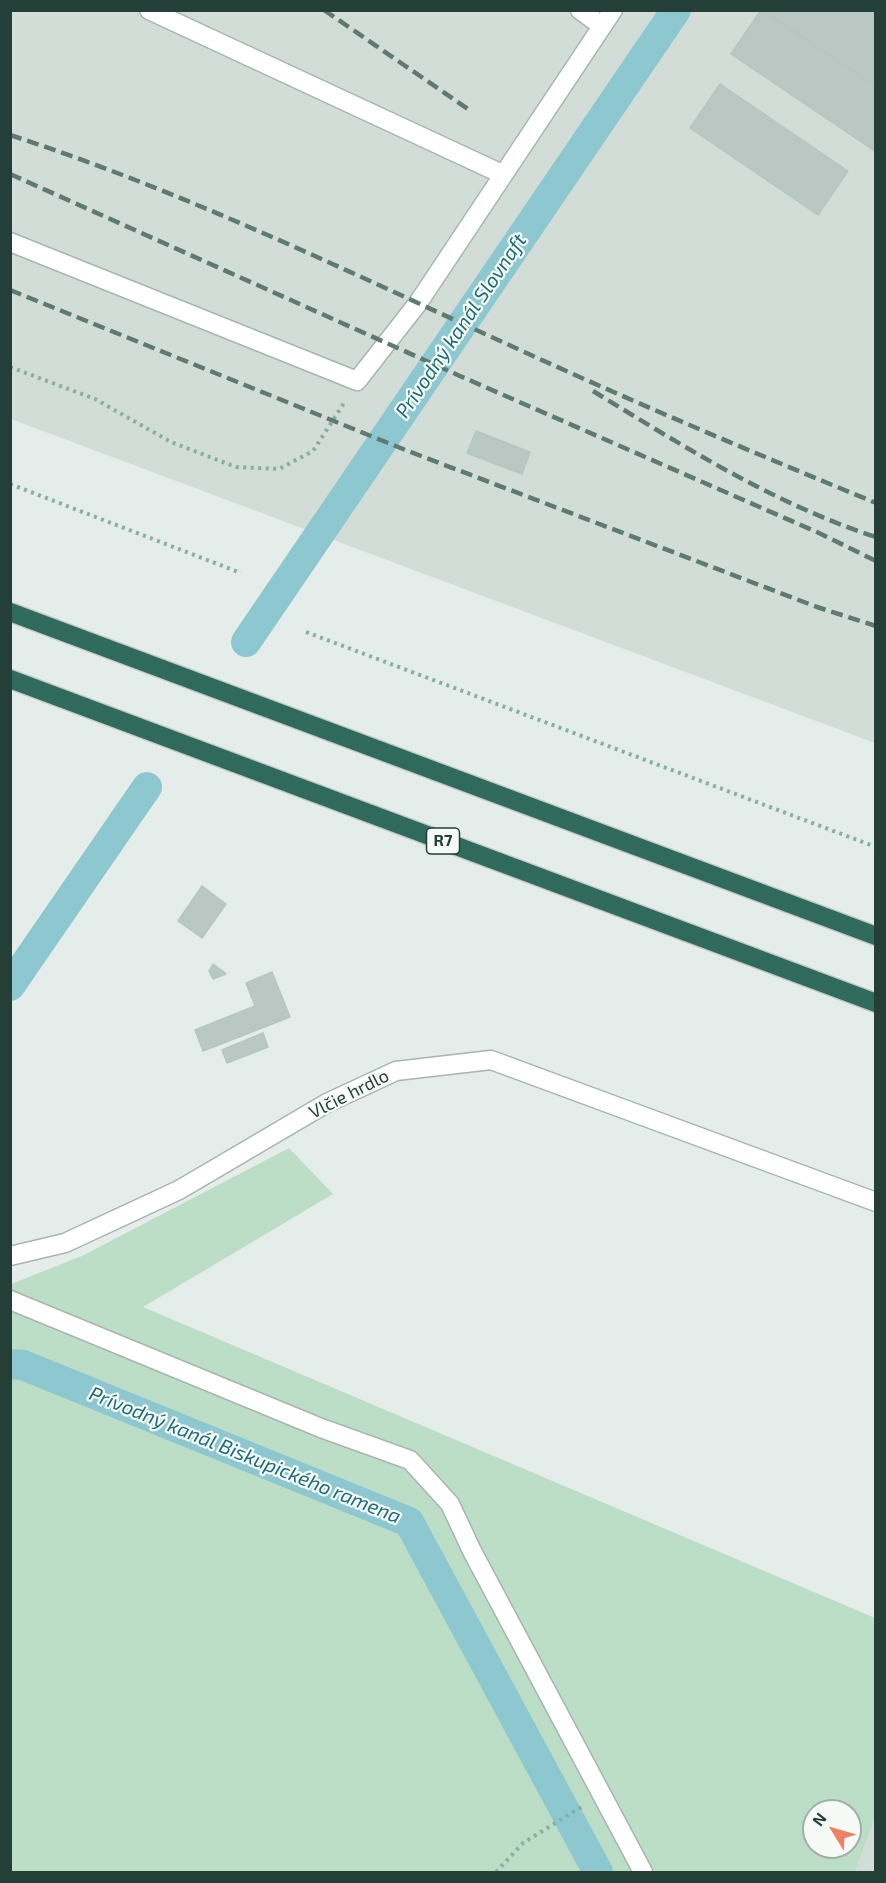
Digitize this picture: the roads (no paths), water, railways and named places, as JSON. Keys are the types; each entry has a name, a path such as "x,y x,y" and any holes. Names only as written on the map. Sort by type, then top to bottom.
{"highway":[{"path":"10,612 876,936"},
{"name":"R7","path":"10,679 876,1003"}],"street":[{"path":"149,10 502,174"},
{"path":"580,10 602,26"},
{"path":"10,242 357,381 418,303 613,10"},
{"name":"Vlčie hrdlo","path":"10,1256 65,1243 179,1190 327,1103 396,1071 491,1060 876,1202"},
{"path":"10,1300 321,1428 410,1460 450,1504 472,1551 643,1872"}],"waterway":[{"name":"Prívodný kanál Slovnaft","path":"246,642 676,10"},
{"name":"Prívodný kanál Slovnaft","path":"10,986 147,787"},
{"name":"Prívodný kanál Biskupického ramena","path":"10,1364 23,1365 409,1522 598,1872"}],"railway":[{"path":"324,10 468,109"},
{"path":"10,135 137,181 262,232 598,385 876,503"},
{"path":"10,174 460,376 819,533 876,561"},
{"path":"10,290 408,451 817,607 876,626"},
{"path":"593,391 695,453 765,491 838,524 876,537"}]}
